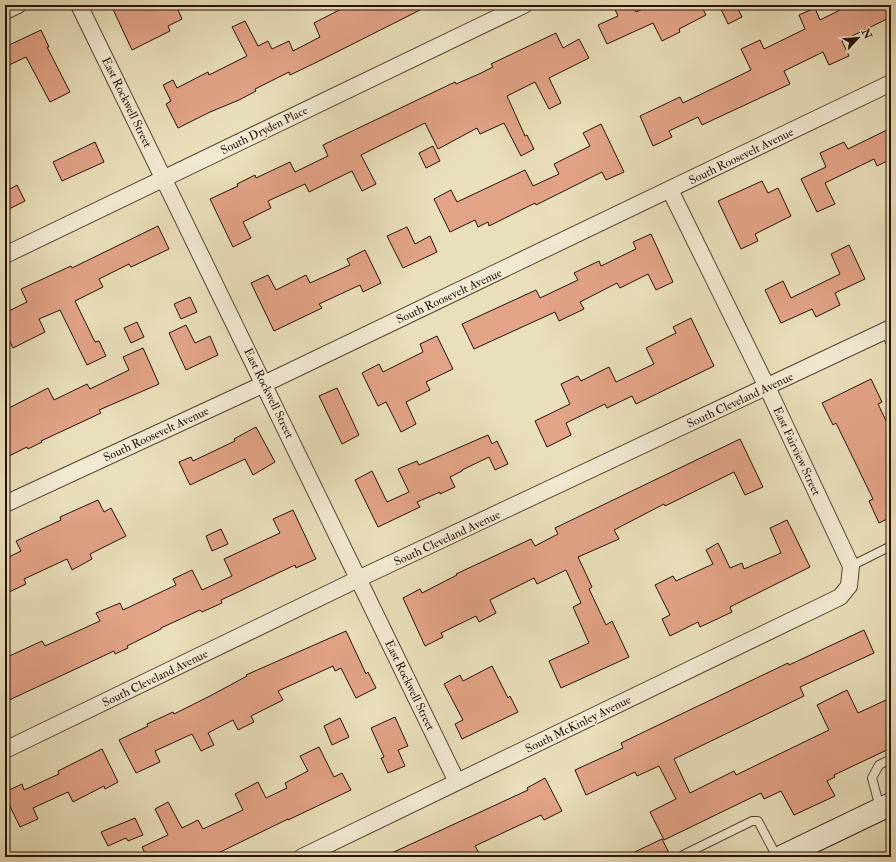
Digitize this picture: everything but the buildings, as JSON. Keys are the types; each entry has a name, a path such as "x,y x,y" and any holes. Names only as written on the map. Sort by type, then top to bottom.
{"street":[{"path":"5,11 18,5"},
{"name":"East Rockwell Street","path":"79,5 165,178 358,580 457,782"},
{"name":"South Dryden Place","path":"5,255 524,5"},
{"name":"South Roosevelt Avenue","path":"5,504 264,384 891,83"},
{"name":"East Fairview Street","path":"670,190 767,387 851,566"},
{"name":"South Cleveland Avenue","path":"5,750 358,580 767,387 889,334"},
{"name":"South McKinley Avenue","path":"302,857 840,597 849,586 851,566"},
{"path":"781,857 887,808"}],"lane":[{"path":"851,566 891,546"},
{"path":"887,808 872,778 879,765 891,759"},
{"path":"683,857 683,855 752,821 758,821 777,857"}]}
